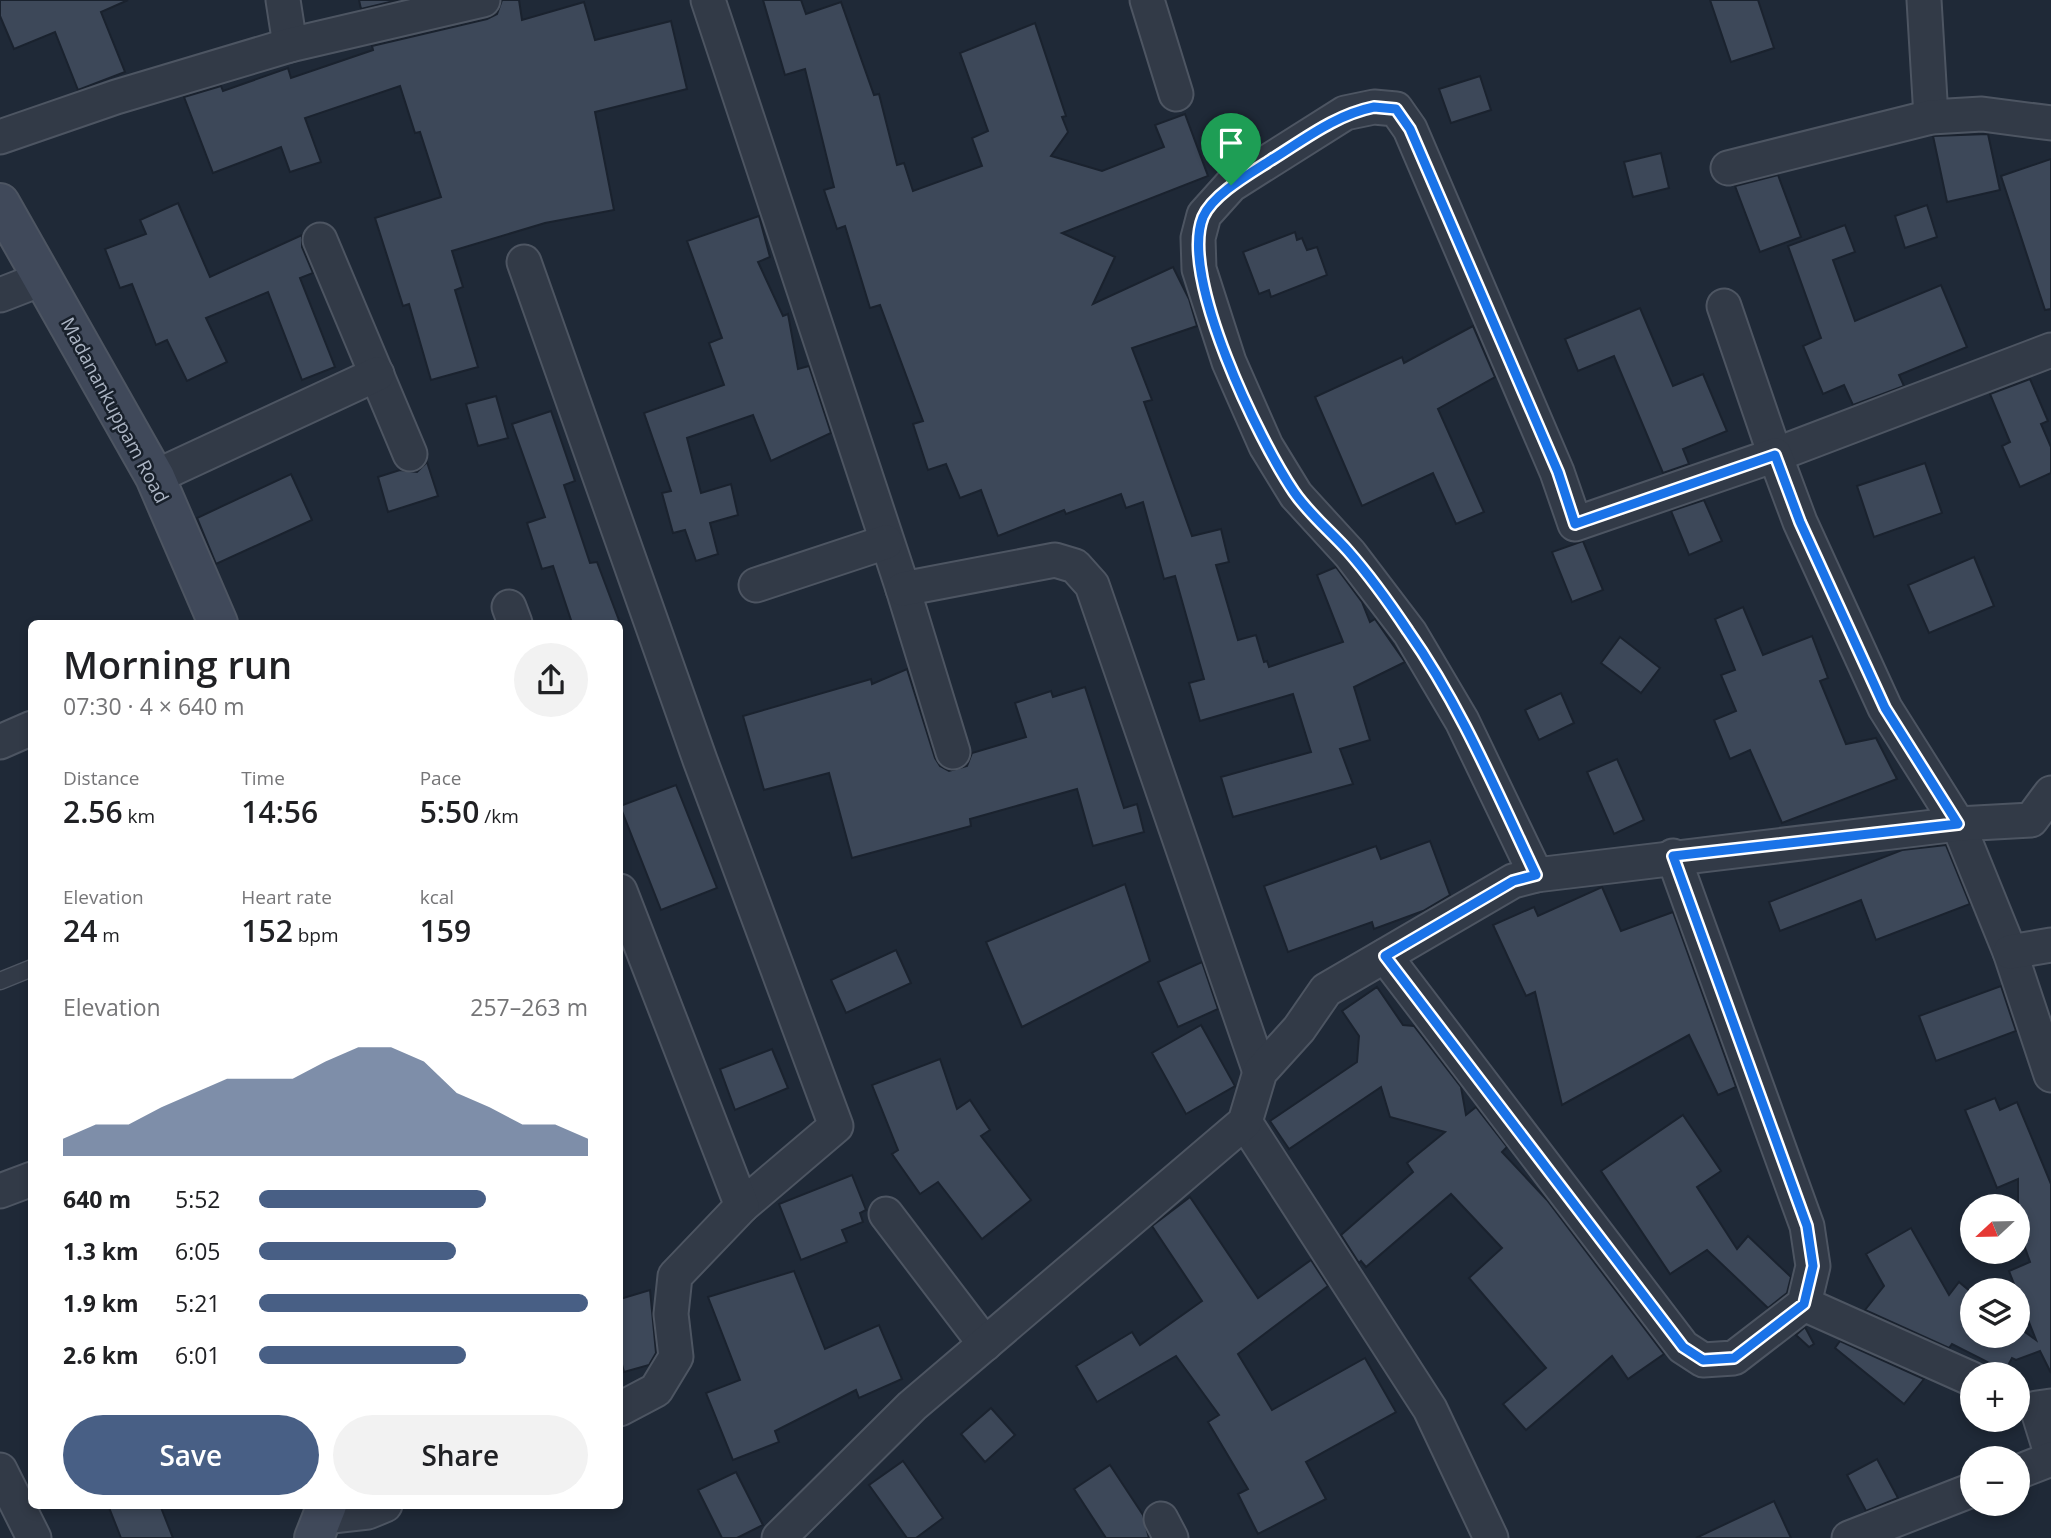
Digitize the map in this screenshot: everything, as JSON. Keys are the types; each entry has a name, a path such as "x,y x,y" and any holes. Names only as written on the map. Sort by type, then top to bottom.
{"main road":[{"name":"Madanankuppam Road","path":"0,203 155,477 217,620"}],"street":[{"path":"284,0 290,45"},
{"path":"0,137 116,97 290,45 483,0"},
{"path":"708,0 904,589 953,752"},
{"path":"1147,0 1176,94"},
{"path":"1924,0 1931,117"},
{"path":"1536,875 1462,721 1410,633 1350,554 1296,495 1266,446 1229,362 1199,269 1198,238 1204,215 1231,185 1345,113 1374,107 1396,109 1410,129 1558,472 1575,524 1775,455 2051,350"},
{"path":"1728,167 1931,117 1982,114 2051,124"},
{"path":"320,240 410,454"},
{"path":"524,262 705,773 836,1126 742,1206 693,1254 675,1276 671,1314 676,1357 656,1390 623,1407"},
{"path":"0,295 44,278"},
{"path":"1724,306 1800,522 1885,708 1958,824 2010,952 2051,1075"},
{"path":"155,477 377,374"},
{"path":"756,585 887,542"},
{"path":"904,589 1055,560 1076,566 1093,585 1261,1072"},
{"path":"0,741 28,730"},
{"path":"779,1538 912,1406 1245,1122 1261,1072 1299,1029 1326,990 1513,881 1536,875 1673,856 1958,824 2031,820 2051,793"},
{"path":"1385,956 1683,1347 1703,1360 1734,1358 1804,1304 1813,1266 1807,1226 1673,856"},
{"path":"623,899 742,1206"},
{"path":"2010,952 2051,945"},
{"path":"1245,1122 1430,1409 1491,1538"},
{"path":"0,1191 28,1180"},
{"path":"886,1214 985,1344"},
{"path":"1804,1304 1960,1374"},
{"path":"2035,1404 2051,1453"},
{"path":"2030,1467 2051,1459"},
{"path":"0,1470 34,1538"},
{"path":"1849,1538 1960,1495"},
{"path":"322,1520 375,1509"}],"lane":[{"path":"0,981 28,970"}],"building":[{"path":"0,0 128,0 101,12 125,72 78,90 55,32 14,49 0,16"},
{"path":"359,0 398,0 361,9"},
{"path":"502,0 519,0 522,20 584,2 595,40 671,21 687,89 595,112 614,210 545,223 452,251 463,287 455,290 478,367 431,380 409,304 403,306 375,218 441,197 420,132 415,133 400,86 305,118 321,162 290,172 281,147 213,173 184,97 221,86 223,91 288,68 291,78 373,50 372,46 487,19 497,14"},
{"path":"763,0 801,0 806,14 841,2 874,95 879,94 897,165 904,163 913,191 982,166 972,138 988,131 960,53 1035,23 1066,116 1062,117 1068,132 1051,156 1102,171 1164,147 1155,125 1185,114 1208,176 1062,233 1115,257 1093,304 1173,267 1189,299 1197,326 1132,348 1152,400 1144,402 1192,536 1221,529 1229,562 1216,565 1238,640 1256,635 1264,662 1267,661 1269,667 1343,642 1317,575 1336,567 1362,602 1370,622 1375,619 1405,662 1354,687 1370,740 1340,749 1353,784 1233,817 1221,777 1311,752 1293,694 1200,721 1189,683 1204,679 1175,576 1164,579 1143,502 1126,508 1121,494 1066,514 1064,510 998,536 981,490 960,498 946,464 928,470 913,424 923,421 880,305 870,308 845,226 837,229 824,190 834,187 805,69 785,75"},
{"path":"1710,0 1758,0 1774,48 1731,62"},
{"path":"1480,76 1491,110 1451,123 1439,89"},
{"path":"1988,134 2000,190 1947,202 1933,136"},
{"path":"1661,153 1669,188 1633,197 1624,162"},
{"path":"2051,159 2051,309 2045,310 2001,176"},
{"path":"1778,175 1801,237 1760,252 1735,186"},
{"path":"178,203 210,277 302,235 302,247 313,273 300,278 335,367 302,380 268,292 206,318 227,362 187,381 167,340 156,345 132,284 120,288 105,249 146,234 140,220"},
{"path":"1927,205 1937,237 1905,248 1895,216"},
{"path":"759,216 770,257 758,262 783,316 788,314 798,369 809,366 831,433 771,461 753,415 687,438 701,493 731,484 738,515 710,523 718,554 696,561 685,530 673,533 662,493 671,491 644,413 724,385 709,343 722,338 687,241"},
{"path":"1845,225 1855,252 1833,260 1855,321 1941,285 1967,347 1899,375 1904,386 1853,405 1844,385 1823,394 1803,346 1821,338 1788,246"},
{"path":"1295,232 1297,240 1302,238 1307,250 1317,247 1327,275 1271,297 1269,290 1259,294 1243,252"},
{"path":"1640,308 1673,386 1703,374 1727,431 1683,449 1689,464 1663,473 1614,356 1578,371 1565,339"},
{"path":"1473,326 1495,377 1438,409 1484,512 1456,524 1433,473 1362,506 1315,397 1402,357 1404,363"},
{"path":"2030,379 2048,421 2041,424 2051,447 2051,473 2020,487 2002,446 2010,442 1990,394"},
{"path":"496,396 508,438 478,446 466,404"},
{"path":"551,411 575,481 564,485 590,563 597,562 619,620 571,620 553,566 542,569 527,523 545,517 512,424"},
{"path":"427,462 438,496 388,512 378,477 400,470 417,472"},
{"path":"1925,463 1942,513 1874,537 1857,486"},
{"path":"291,474 312,520 216,564 197,518"},
{"path":"1704,500 1722,541 1689,555 1671,511"},
{"path":"1583,541 1603,590 1572,602 1552,552"},
{"path":"1974,557 1994,606 1929,633 1908,585"},
{"path":"1743,607 1763,655 1812,636 1828,678 1820,681 1846,744 1876,738 1897,779 1782,823 1750,750 1730,759 1714,720 1736,711 1721,675 1735,670 1715,619"},
{"path":"1620,637 1660,668 1641,693 1601,663"},
{"path":"907,669 935,758 940,766 949,771 967,766 972,753 1026,737 1015,703 1051,691 1053,697 1085,687 1124,808 1137,804 1144,832 1093,846 1077,789 970,819 971,826 852,858 829,773 764,790 743,716 871,679 872,684"},
{"path":"1561,693 1574,723 1539,740 1525,710"},
{"path":"1617,759 1644,820 1614,834 1587,772"},
{"path":"676,785 717,888 661,910 623,814 623,805"},
{"path":"1430,841 1450,895 1423,911 1374,929 1372,922 1288,952 1264,886 1376,846 1381,859"},
{"path":"1946,845 1970,904 1876,940 1861,900 1780,931 1769,902 1902,850"},
{"path":"1125,884 1150,961 1022,1027 986,942"},
{"path":"1602,887 1621,931 1673,912 1736,1087 1718,1095 1689,1035 1562,1105 1535,992 1526,996 1493,925 1534,907 1538,916"},
{"path":"896,950 911,983 846,1013 831,980"},
{"path":"1202,962 1218,1009 1178,1027 1158,982"},
{"path":"2001,986 2016,1031 1936,1061 1919,1016"},
{"path":"1377,987 1403,1025 1414,1026 1461,1087 1466,1115 1476,1107 1507,1147 1502,1152 1547,1200 1664,1354 1628,1379 1612,1356 1526,1430 1503,1404 1546,1368 1469,1278 1502,1248 1451,1194 1366,1267 1361,1261 1359,1263 1341,1235 1413,1172 1407,1163 1445,1132 1390,1117 1381,1087 1289,1149 1270,1121 1357,1062 1359,1036 1342,1011"},
{"path":"1201,1025 1235,1086 1186,1114 1152,1053"},
{"path":"772,1049 788,1088 735,1110 720,1069"},
{"path":"940,1059 957,1109 970,1100 990,1130 981,1136 1031,1200 982,1239 938,1182 920,1194 892,1154 898,1150 872,1085"},
{"path":"1995,1098 2000,1110 2017,1102 2051,1184 2051,1373 2040,1351 2016,1360 2012,1358 2010,1362 1987,1362 1952,1344 1949,1348 1865,1310 1884,1286 1866,1254 1911,1228 1949,1295 1960,1283 1960,1348 2030,1348 2030,1336 2036,1340 2030,1325 2030,1278 2012,1278 2009,1271 2030,1264 2030,1194 2018,1194 2018,1179 1997,1188 1965,1110"},
{"path":"1683,1115 1721,1171 1697,1187 1737,1249 1748,1236 1791,1277 1787,1293 1768,1308 1707,1250 1670,1274 1601,1171"},
{"path":"852,1175 866,1210 860,1213 863,1222 842,1230 847,1242 801,1260 779,1204"},
{"path":"1190,1197 1258,1298 1311,1260 1328,1286 1238,1354 1272,1410 1365,1358 1396,1412 1306,1462 1326,1499 1258,1534 1238,1494 1248,1489 1208,1422 1219,1415 1176,1356 1097,1402 1076,1366 1132,1332 1140,1345 1202,1301 1152,1226"},
{"path":"794,1271 825,1349 879,1325 902,1379 859,1398 856,1390 775,1431 779,1442 733,1460 706,1393 740,1380 708,1297"},
{"path":"650,1290 656,1353 649,1365 624,1372 623,1368 623,1298"},
{"path":"1805,1327 1814,1344 1809,1347 1796,1335"},
{"path":"1840,1341 1924,1379 1904,1404 1835,1348"},
{"path":"991,1408 1015,1435 985,1462 961,1434"},
{"path":"1877,1459 1898,1498 1866,1511 1847,1475"},
{"path":"903,1461 943,1518 916,1538 907,1538 869,1485"},
{"path":"1110,1465 1143,1515 1149,1538 1106,1538 1074,1489"},
{"path":"736,1472 763,1525 737,1538 722,1538 698,1490"},
{"path":"1774,1501 1791,1538 1696,1538"},
{"path":"110,1509 162,1509 173,1538 121,1538"}],"route":[{"path":"1374,107 1396,109 1410,129 1558,472 1575,524 1775,455 1800,522 1885,708 1958,824 1673,856 1807,1226 1813,1266 1804,1304 1734,1358 1703,1360 1683,1347 1385,956 1513,881 1536,875 1462,721 1410,633 1350,554 1296,495 1266,446 1229,362 1199,269 1198,238 1204,215 1231,185 1345,113 1374,107"}]}
